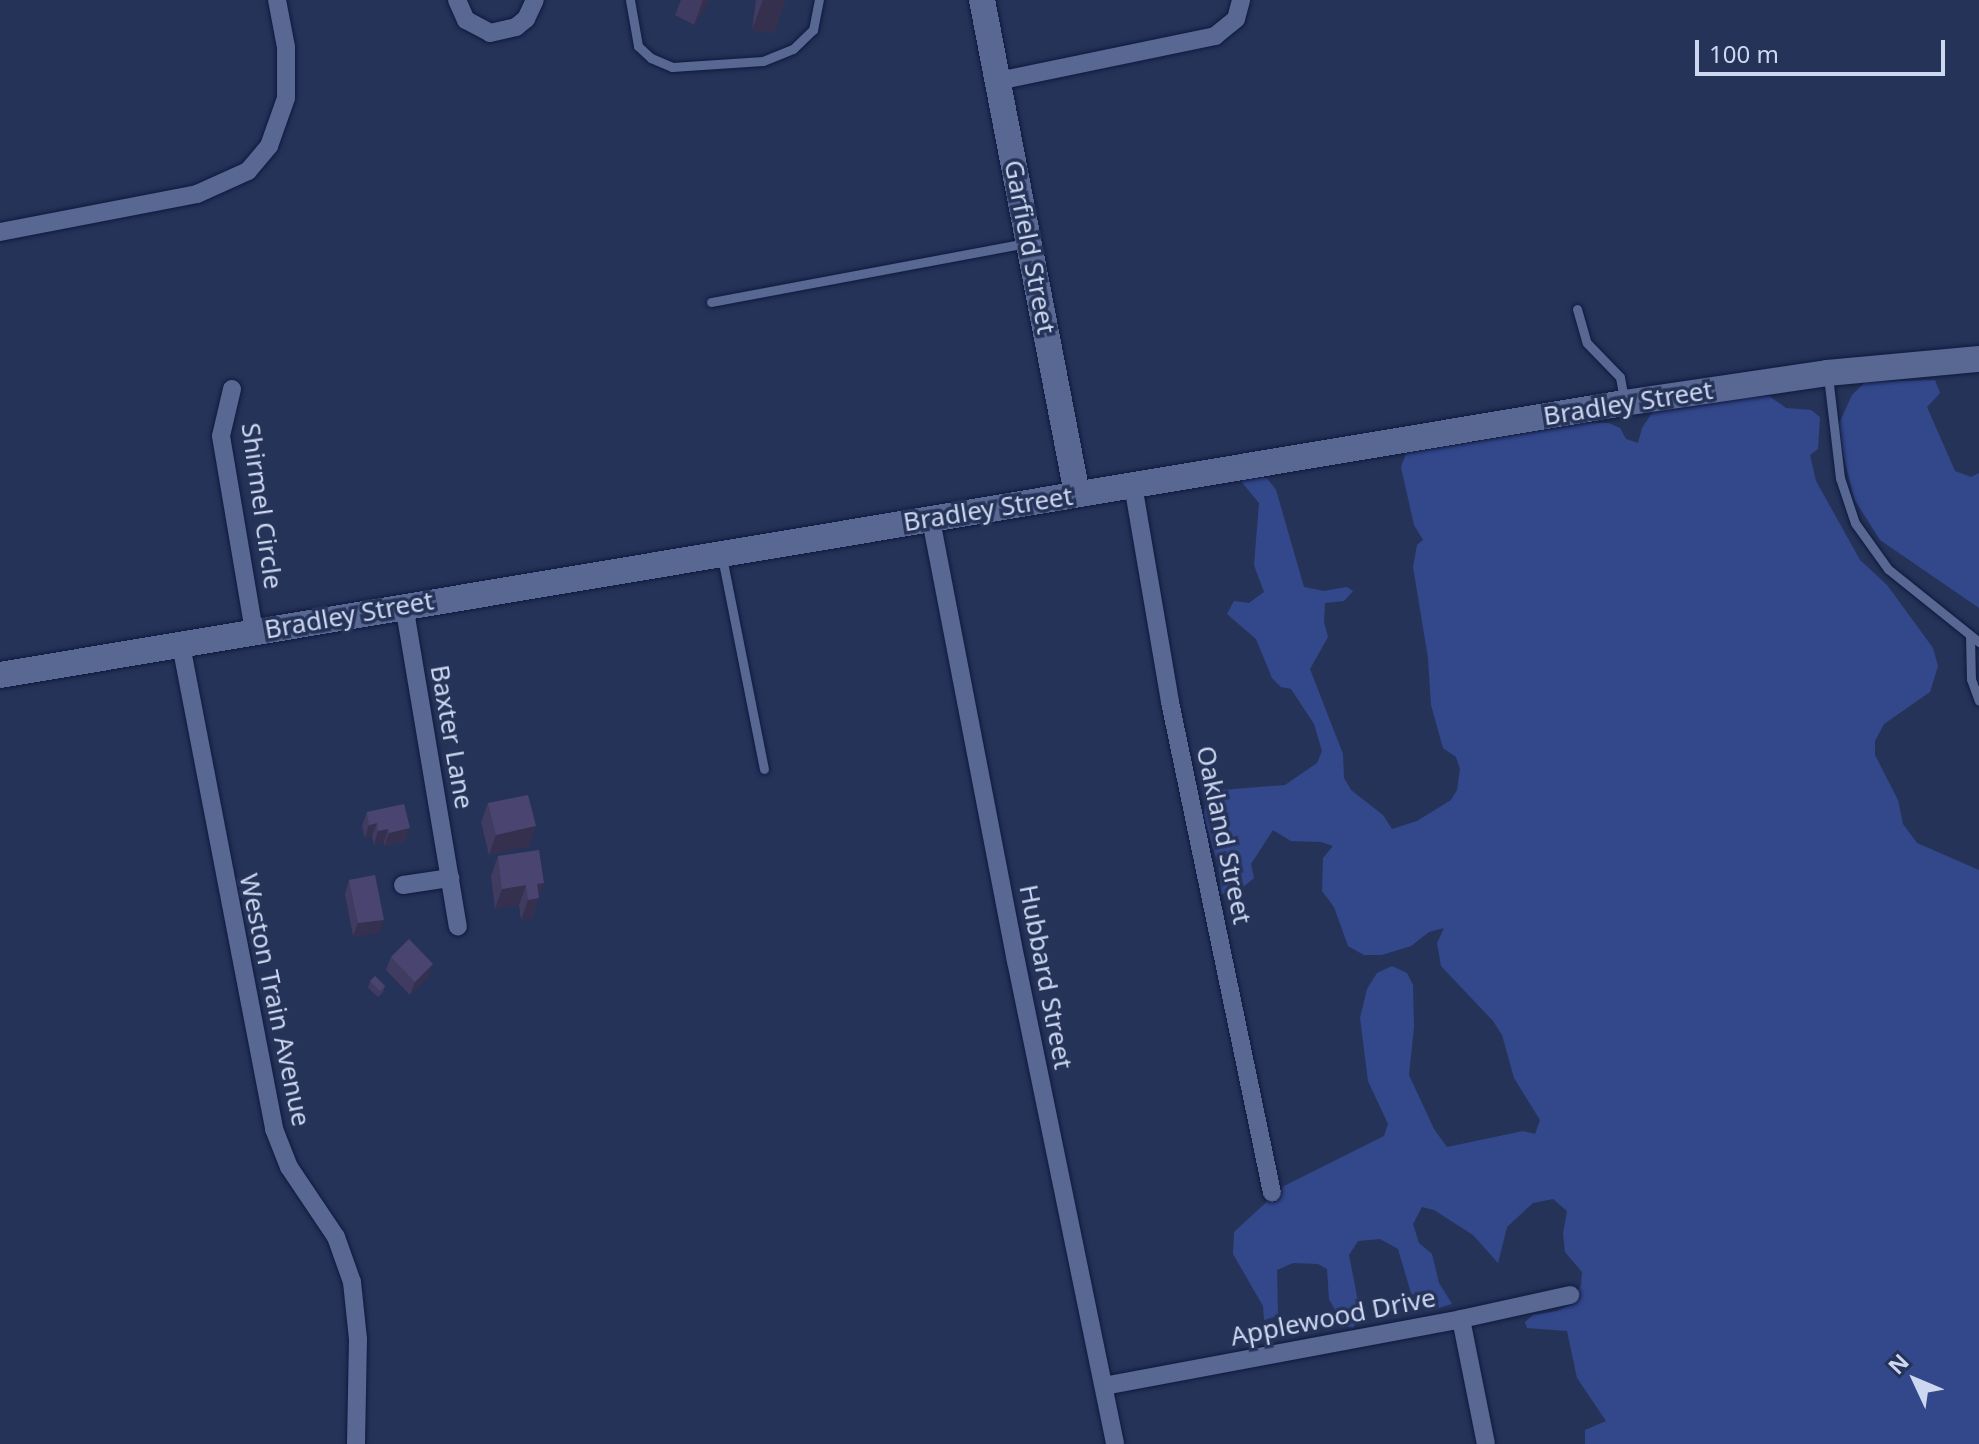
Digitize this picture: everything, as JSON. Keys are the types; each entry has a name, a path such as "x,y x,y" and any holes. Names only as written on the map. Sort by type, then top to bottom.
{"main road":[{"name":"Garfield Street","path":"982,0 1077,494"},
{"name":"Bradley Street","path":"0,675 1624,403 1827,373 1979,359"}],"street":[{"path":"0,232 197,194 248,171 274,137 286,98 286,47 277,0"},
{"path":"457,0 466,20 490,33 516,27 526,19 535,0"},
{"path":"998,81 1215,36 1236,19 1241,0"},
{"name":"Shirmel Circle","path":"232,389 221,436 254,632"},
{"name":"Oakland Street","path":"1133,485 1170,702 1272,1193"},
{"name":"Hubbard Street","path":"931,520 1019,976 1115,1444"},
{"name":"Baxter Lane","path":"404,605 458,926"},
{"name":"Weston Train Avenue","path":"181,645 274,1129 289,1167 336,1237 352,1282 358,1339 356,1444"},
{"path":"403,885 450,878"},
{"name":"Applewood Drive","path":"1104,1386 1461,1319 1570,1295"},
{"path":"1461,1319 1486,1444"}],"lane":[{"path":"630,0 638,46 661,65 672,67 763,61 793,49 813,30 819,0"},
{"path":"711,302 1028,242"},
{"path":"1577,309 1587,343 1620,377 1624,403"},
{"path":"1827,373 1840,478 1855,523 1888,569 1975,639 1971,679 1979,701"},
{"path":"721,553 764,769"}],"shaded area":[{"path":"1935,380 1940,393 1927,407 1955,471 1971,477 1979,473 1979,608 1880,540 1854,499 1837,428 1852,395 1865,382"},
{"path":"1769,396 1786,408 1811,410 1820,417 1818,449 1810,455 1816,481 1860,560 1887,585 1933,648 1938,666 1930,692 1884,724 1875,741 1875,755 1898,800 1903,824 1917,843 1979,870 1979,1444 1585,1444 1585,1430 1606,1421 1577,1378 1567,1331 1527,1328 1525,1322 1533,1315 1557,1311 1573,1304 1581,1285 1582,1272 1565,1252 1563,1234 1567,1211 1553,1199 1533,1203 1507,1227 1498,1263 1473,1235 1434,1210 1422,1207 1413,1224 1419,1243 1432,1254 1439,1283 1452,1304 1435,1309 1411,1293 1398,1249 1380,1239 1358,1241 1349,1255 1361,1317 1353,1328 1343,1325 1329,1299 1327,1269 1318,1264 1293,1263 1277,1270 1278,1316 1264,1320 1263,1306 1233,1254 1234,1232 1284,1186 1384,1136 1388,1124 1368,1081 1360,1018 1367,989 1377,973 1392,966 1407,973 1413,985 1414,1027 1409,1075 1434,1129 1447,1147 1523,1131 1535,1134 1540,1120 1514,1078 1502,1035 1493,1021 1441,966 1437,943 1444,928 1429,932 1411,946 1382,955 1364,955 1348,946 1334,907 1322,891 1323,858 1333,846 1321,842 1291,841 1273,830 1251,864 1254,878 1236,893 1221,894 1219,868 1203,815 1207,801 1221,790 1285,785 1317,763 1322,751 1314,724 1291,689 1281,687 1272,678 1256,639 1227,614 1234,601 1249,603 1264,592 1254,565 1259,503 1240,480 1250,475 1267,478 1276,490 1304,587 1324,591 1347,587 1353,591 1344,601 1325,603 1324,622 1328,637 1310,669 1343,754 1344,778 1351,790 1383,815 1392,829 1417,821 1451,800 1457,790 1460,769 1456,757 1443,748 1431,705 1428,658 1413,567 1417,545 1423,540 1414,525 1401,467 1407,451 1458,441 1476,442 1495,433 1545,425 1589,423 1609,423 1620,428 1626,439 1638,443 1642,428 1654,410 1706,400"}],"building":[{"path":"528,795 536,826 496,835 488,803"},
{"path":"404,804 410,828 389,833 388,829 378,831 377,823 369,825 367,812"},
{"path":"539,850 544,883 537,884 539,898 528,900 526,885 502,889 498,856"},
{"path":"375,875 384,920 358,923 349,880"},
{"path":"409,939 433,964 415,982 391,957"},
{"path":"375,976 385,986 380,991 370,981"}]}
